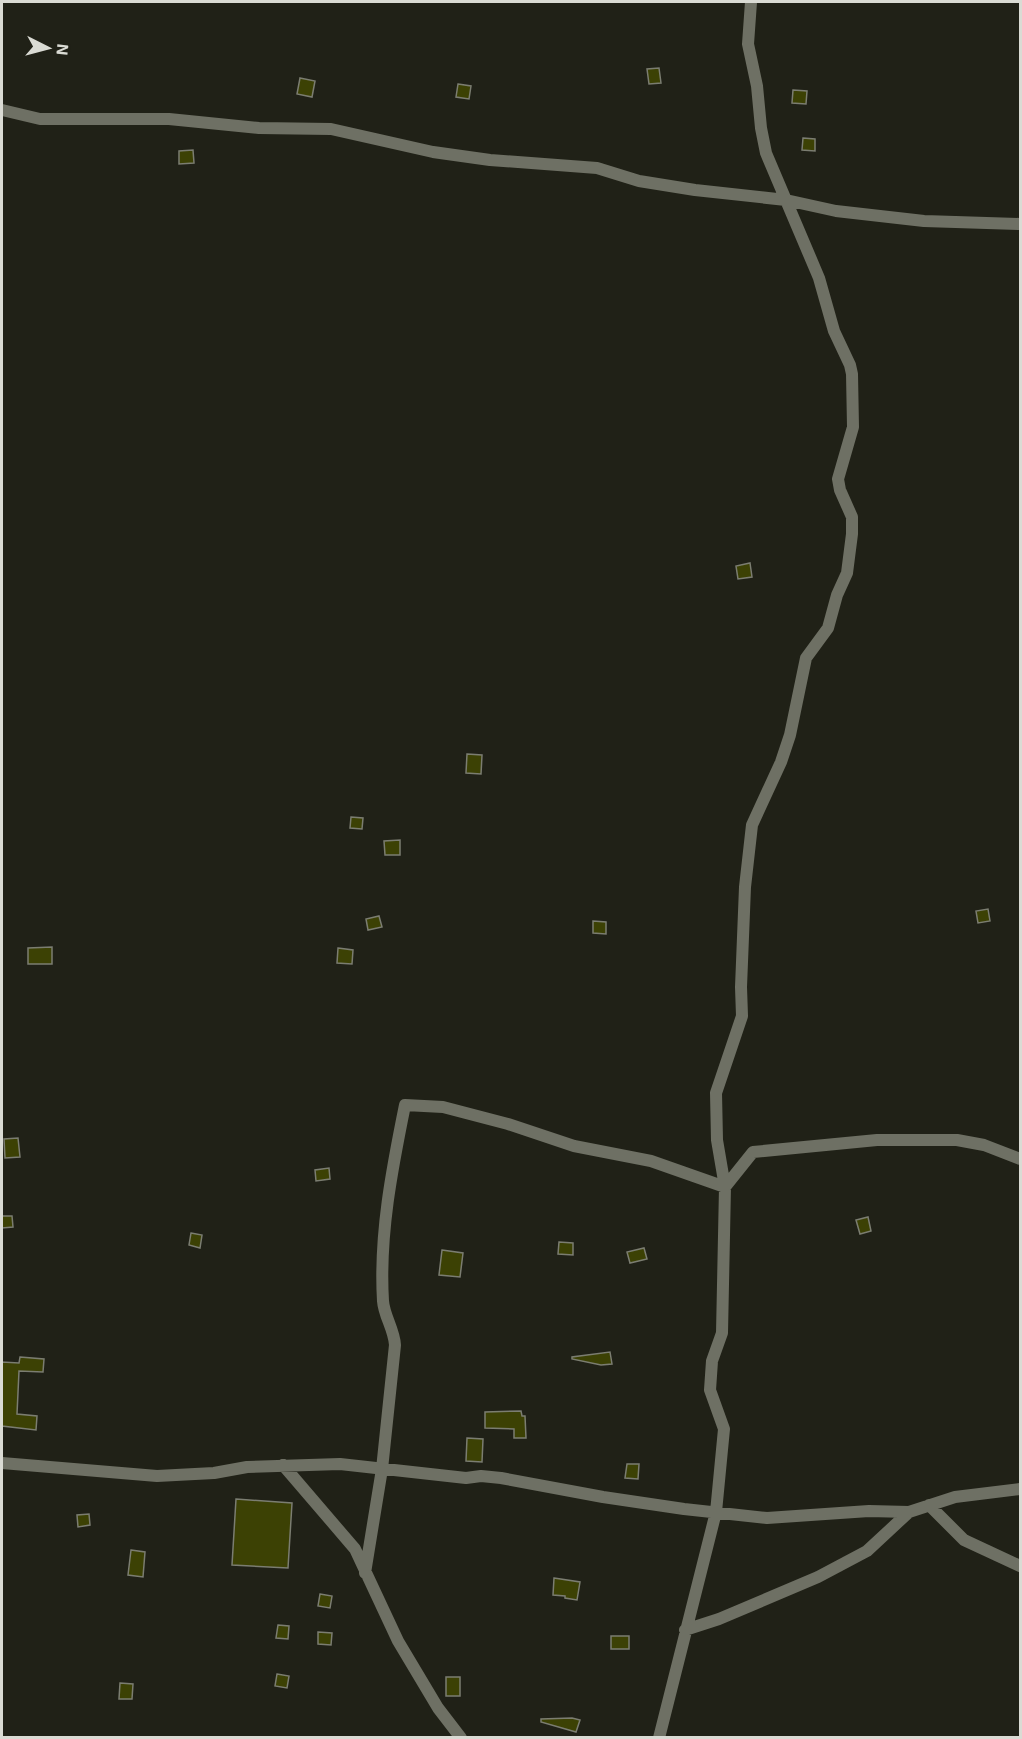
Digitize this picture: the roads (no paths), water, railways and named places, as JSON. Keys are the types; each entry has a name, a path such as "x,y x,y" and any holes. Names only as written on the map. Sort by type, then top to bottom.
{"street":[{"path":"659,1737 716,1512 724,1429 710,1390 712,1361 722,1333 725,1187 717,1140 716,1093 742,1016 744,908 752,825 781,762 790,735 806,658 828,628 837,595 847,573 852,534 852,517 840,490 838,479 854,428 852,374 834,332 819,278 766,153 760,128 757,86 748,44 751,2"},
{"path":"2,110 40,120 169,118 259,128 332,129 433,152 490,160 597,168 639,181 662,185 786,200 836,211 886,218 1020,224"},
{"path":"365,1573 382,1469 395,1345 384,1304 384,1243 395,1149 405,1105 443,1107 508,1124 574,1146 651,1161 725,1187"},
{"path":"725,1187 753,1152 822,1144 877,1140 971,1141 1020,1159"},
{"path":"2,1463 157,1476 284,1465 340,1464 466,1478 481,1476 501,1478 603,1497 767,1518 869,1510 909,1512 955,1497 1020,1489"},
{"path":"284,1465 355,1549 398,1641 438,1708 461,1737"},
{"path":"930,1505 964,1540 1020,1566"},
{"path":"685,1630 719,1619 818,1577 867,1551 909,1512"}]}
